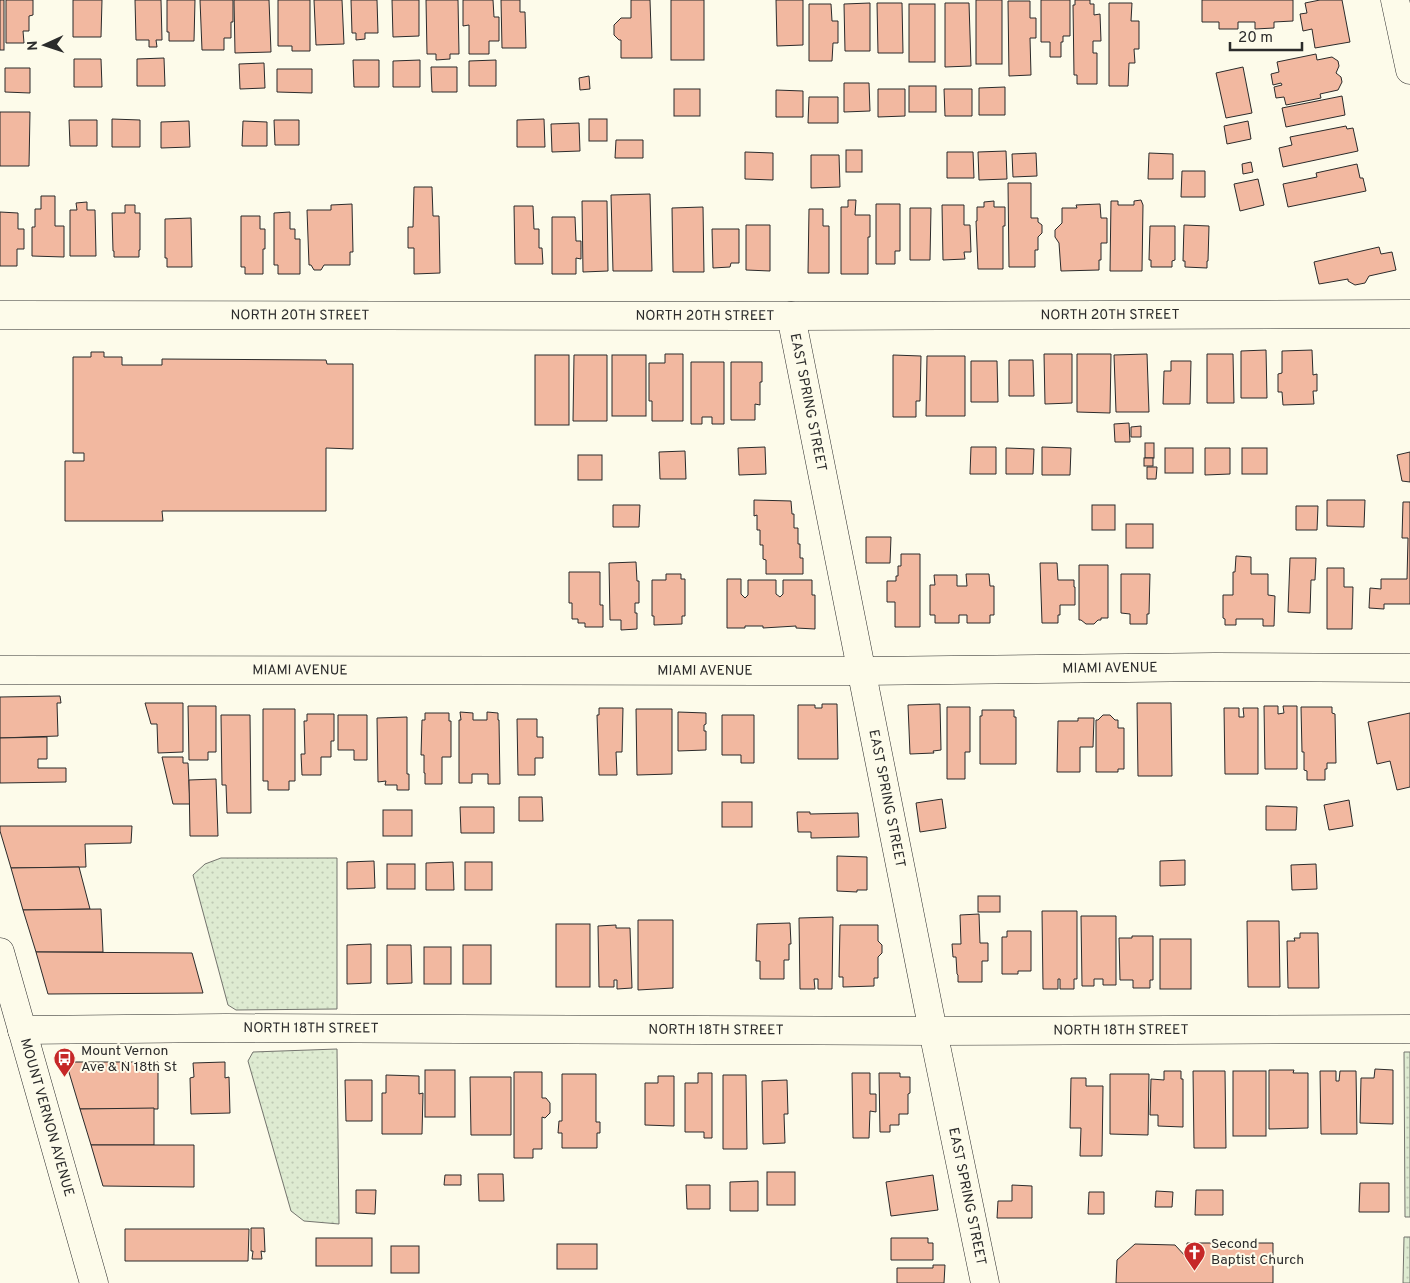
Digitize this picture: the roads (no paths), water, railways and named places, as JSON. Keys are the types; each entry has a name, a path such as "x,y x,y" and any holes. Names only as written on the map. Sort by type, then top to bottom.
{"street":[{"path":"1395,0 1410,70"},
{"name":"NORTH 20TH STREET","path":"0,315 791,316 1410,314"},
{"name":"EAST SPRING STREET","path":"791,316 985,1283"},
{"name":"MIAMI AVENUE","path":"0,670 862,671 1215,667 1410,668"},
{"name":"MOUNT VERNON AVENUE","path":"0,952 94,1283"},
{"name":"NORTH 18TH STREET","path":"22,1030 246,1028 933,1031 1410,1029"}],"place":[{"name":"Mount Vernon Ave & N 18th St","path":"65,1078"},
{"name":"Second Baptist Church","path":"1195,1271"}]}
